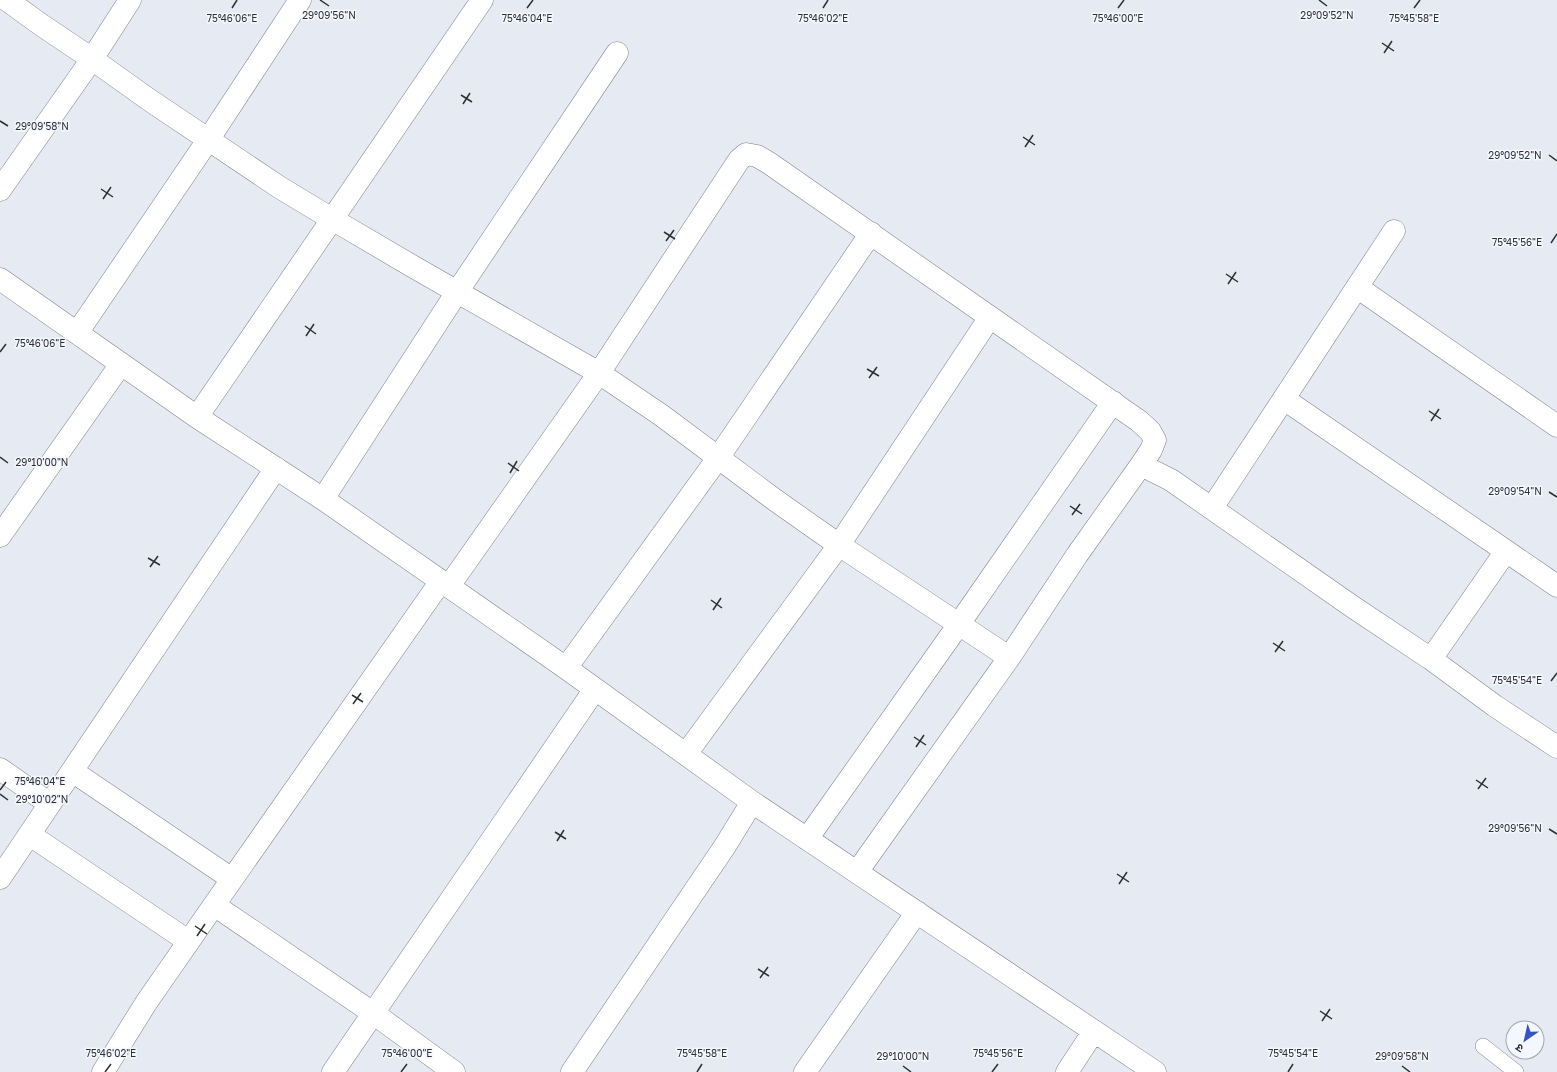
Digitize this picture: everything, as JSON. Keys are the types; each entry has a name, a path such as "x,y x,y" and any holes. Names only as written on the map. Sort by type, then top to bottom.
{"street":[{"path":"7,0 208,140 332,219 599,373 661,415 775,500 839,545 1001,652 1011,655"},
{"path":"0,190 92,59 130,0"},
{"path":"77,333 208,140 300,0"},
{"path":"197,416 482,0"},
{"path":"323,499 457,292 617,53"},
{"path":"103,1072 146,1003 232,878 599,373 735,165 746,154 757,156 770,163 871,233 1139,421 1150,431 1155,440 1151,450 1141,465 1077,555 1011,655 857,872"},
{"path":"1212,508 1394,231"},
{"path":"566,668 718,458 871,233"},
{"path":"0,279 197,416 323,499 566,668 752,802 1155,1072"},
{"path":"1358,287 1557,426"},
{"path":"686,754 839,545 990,317"},
{"path":"0,536 121,364"},
{"path":"1284,399 1557,586"},
{"path":"807,839 959,624 1112,402"},
{"path":"1141,465 1171,480 1353,607 1431,659 1495,706 1557,747"},
{"path":"0,878 276,468"},
{"path":"1431,659 1506,551"},
{"path":"333,1072 595,689"},
{"path":"0,769 50,804"},
{"path":"72,771 232,878"},
{"path":"572,1072 725,846 752,802"},
{"path":"30,834 188,941"},
{"path":"214,905 373,1013 454,1072"},
{"path":"805,1072 917,912"},
{"path":"1067,1072 1094,1031"}],"lane":[{"path":"1483,1046 1516,1072"}]}
